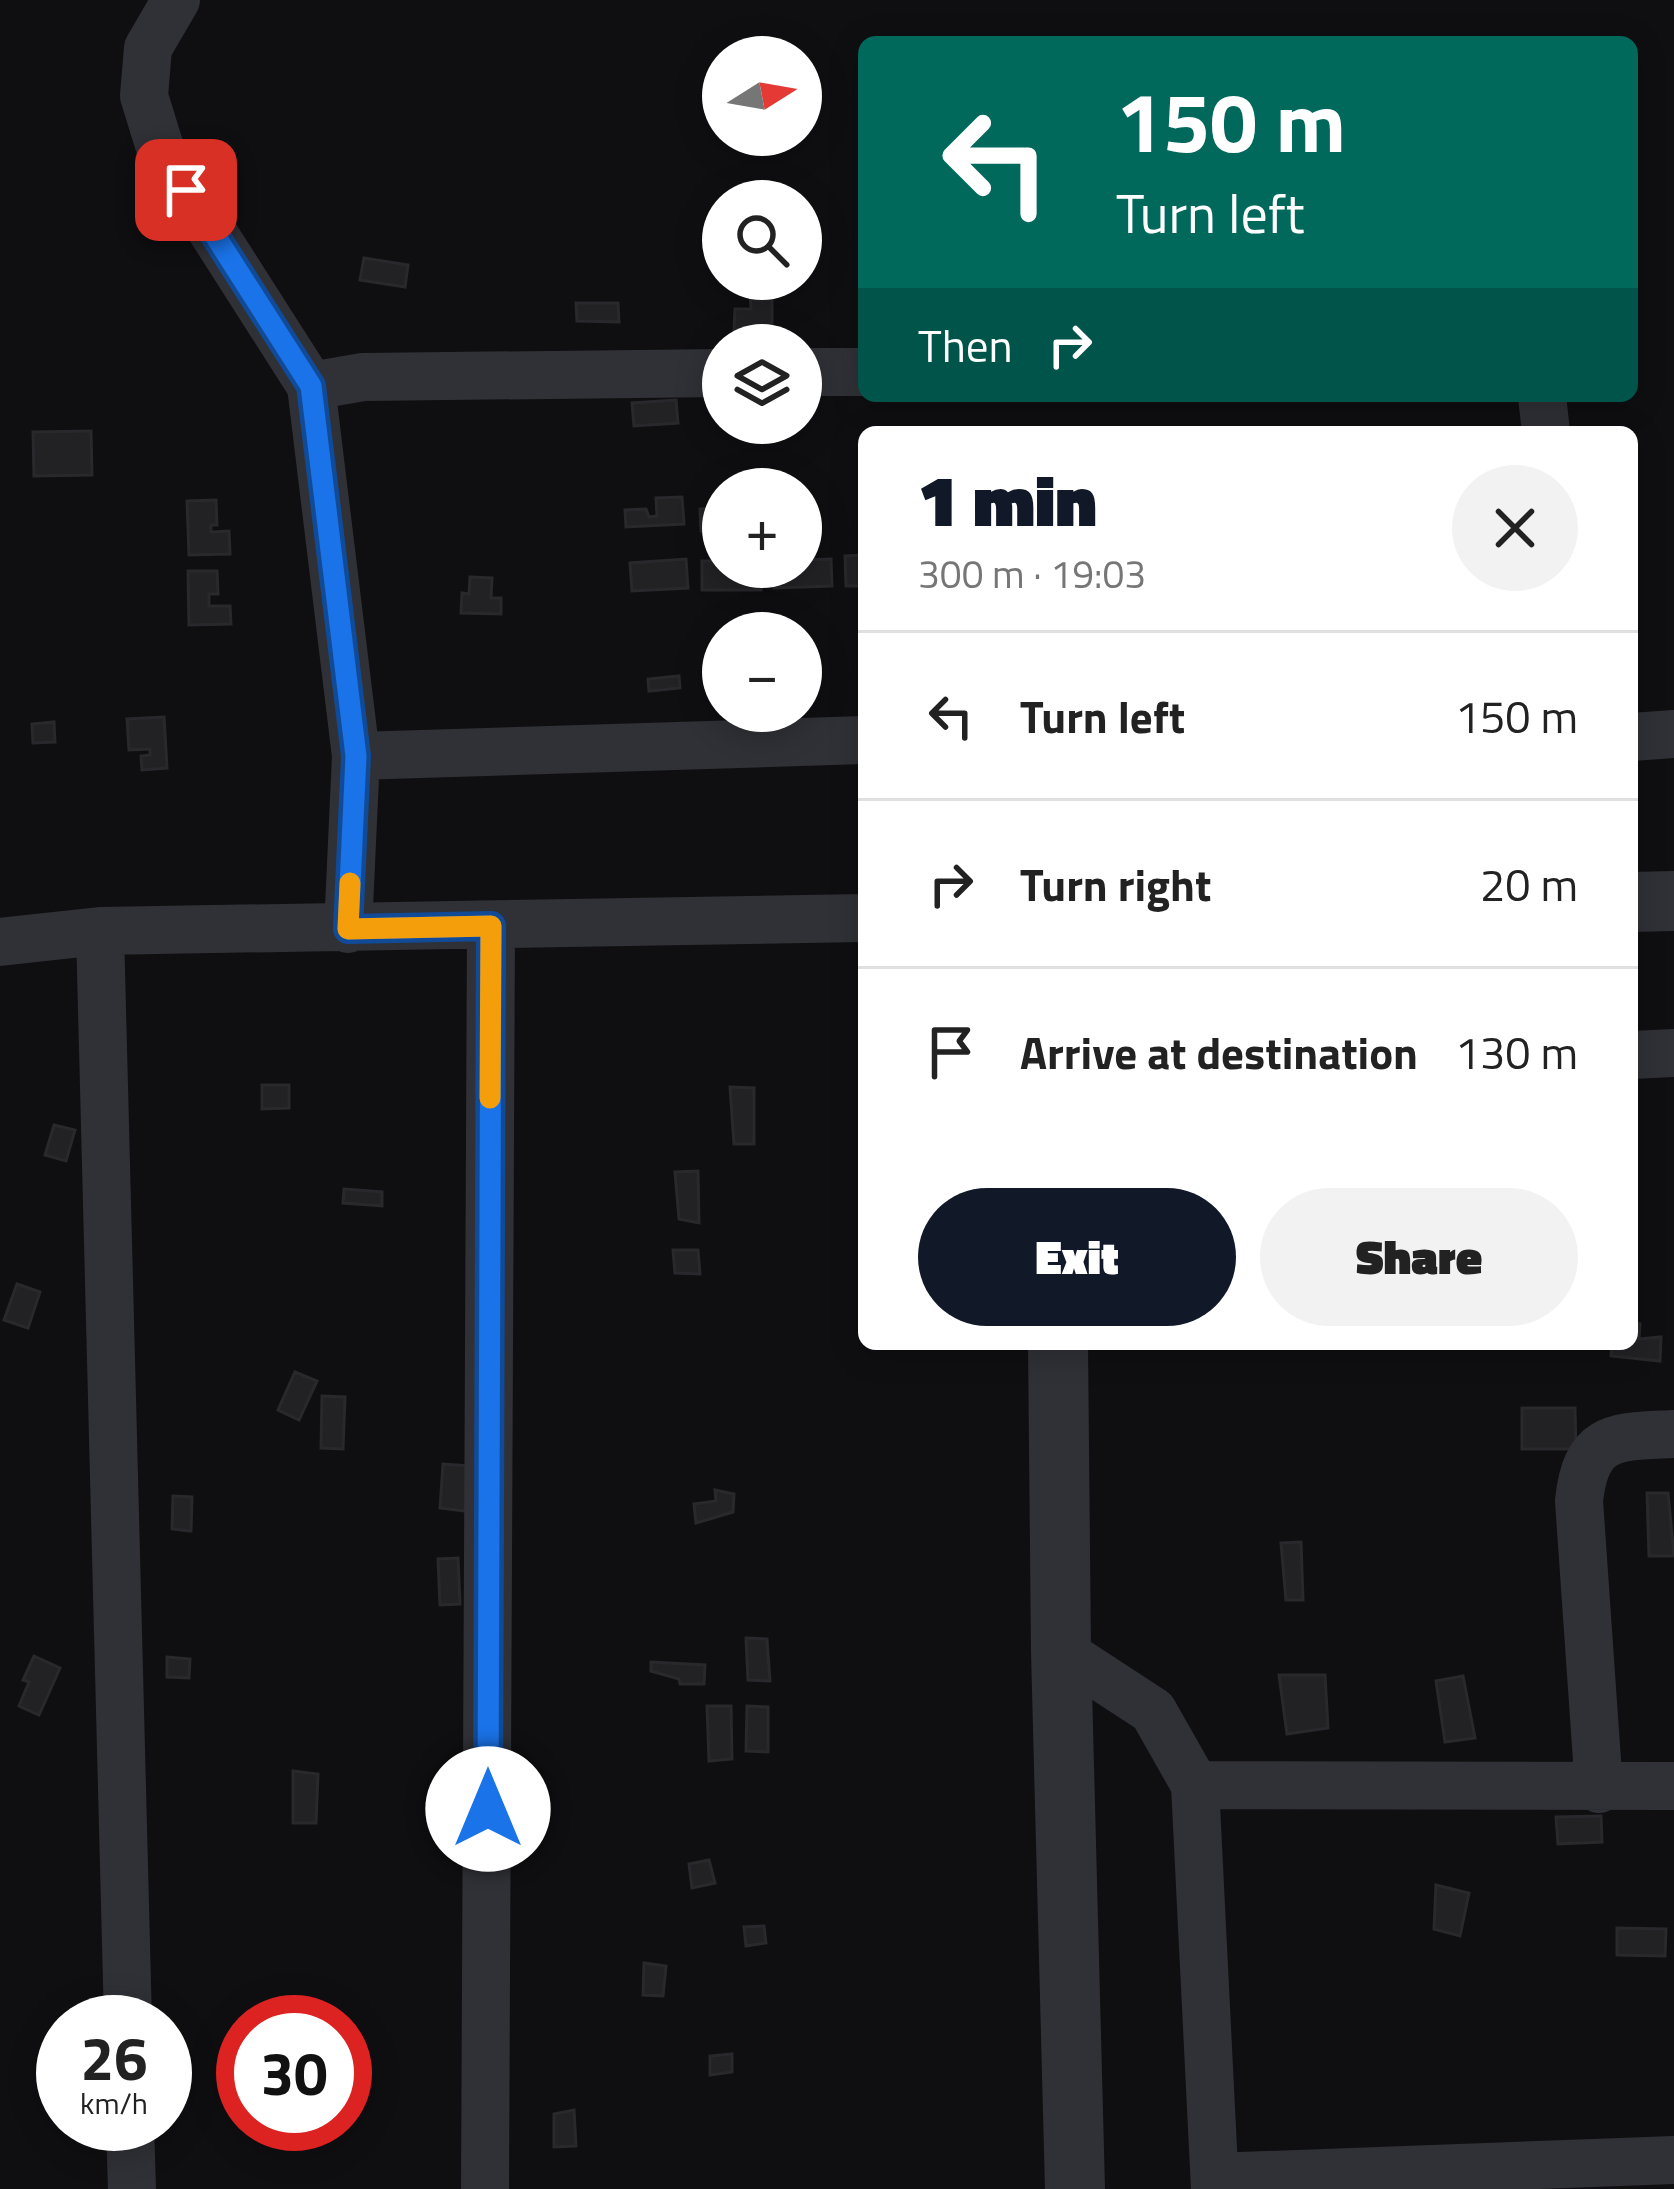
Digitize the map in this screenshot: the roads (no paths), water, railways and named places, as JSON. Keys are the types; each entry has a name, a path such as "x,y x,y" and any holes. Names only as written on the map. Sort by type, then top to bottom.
{"street":[{"path":"176,0 148,48 144,96 161,152 311,386 356,756 348,929"},
{"path":"822,372 858,371"},
{"path":"311,386 363,377 702,373"},
{"path":"1638,736 1674,734"},
{"path":"356,756 858,740"},
{"path":"1638,902 1674,901"},
{"path":"0,942 100,931 858,918"},
{"path":"485,2189 491,926"},
{"path":"100,931 127,1995"},
{"path":"1638,1054 1674,1053"},
{"path":"1058,1350 1075,2189"},
{"path":"1599,1789 1579,1501 1582,1471 1598,1447 1622,1436 1674,1434"},
{"path":"1061,1651 1153,1711 1196,1785 1215,2183 1615,2175 1674,2161"},
{"path":"1196,1785 1674,1786"},
{"path":"131,2151 132,2189"}]}
